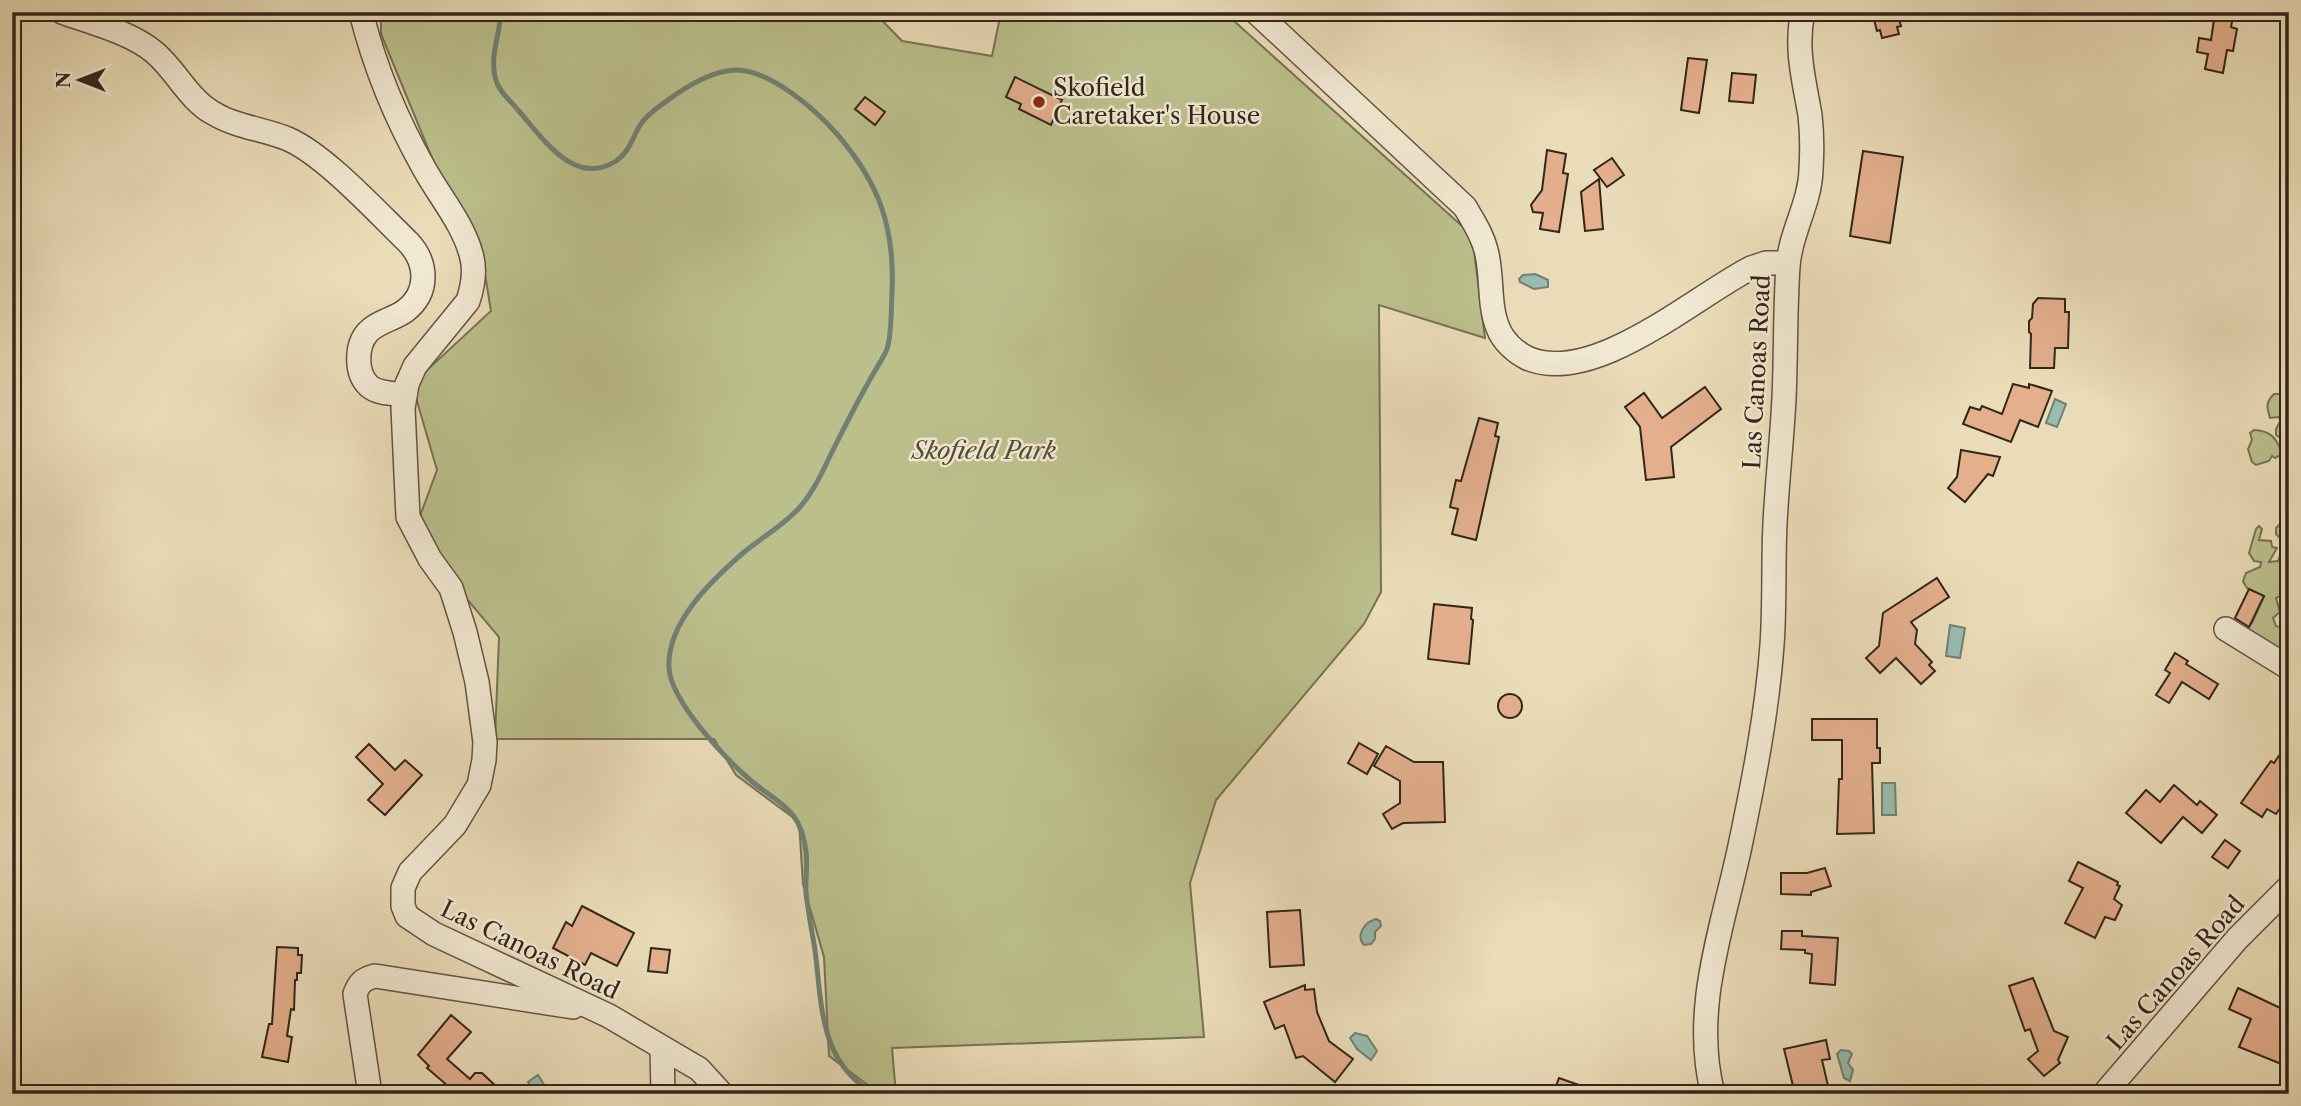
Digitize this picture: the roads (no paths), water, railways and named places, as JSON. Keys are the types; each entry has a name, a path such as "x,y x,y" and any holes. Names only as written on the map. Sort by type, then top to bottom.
{"street":[{"path":"62,12 124,35 155,53 196,100 211,112 228,121 289,139 320,158 414,249 424,273 424,285 418,298 406,310 369,332 359,353 363,377 370,386 380,391 405,395"},
{"name":"Las Canoas Road","path":"361,12 384,88 401,127 465,237 472,258 473,280 468,301 415,366 405,395 403,423 408,517 430,559 451,588 465,632 477,682 485,742 484,760 479,785 455,825 410,872 403,888 403,906 407,916 434,934 597,1010 699,1069 722,1094"},
{"name":"Las Canoas Road","path":"1256,12 1465,207 1486,247 1497,326 1520,355 1547,364 1596,357 1624,345 1751,268 1766,263 1788,263 1772,643 1755,776 1709,977 1705,1051 1713,1094"},
{"path":"1788,263 1805,206 1811,169 1810,117 1802,80 1799,43 1803,12"},
{"path":"2226,629 2289,668"},
{"name":"Las Canoas Road","path":"2105,1094 2237,939 2289,887"},
{"path":"370,1094 355,994 359,984 366,978 375,976 597,1010"},
{"path":"662,1048 663,1094"}],"water":[{"path":"1535,274 1548,280 1548,287 1534,289 1520,282 1519,279 1523,275"},
{"path":"2055,399 2066,404 2057,427 2046,423"},
{"path":"1950,625 1965,628 1960,658 1946,656"},
{"path":"1882,783 1895,783 1896,815 1882,815"},
{"path":"1376,919 1381,926 1375,932 1375,939 1371,944 1364,945 1361,933 1368,923"},
{"path":"1355,1033 1367,1036 1377,1051 1371,1060 1357,1049 1350,1038"},
{"path":"1841,1050 1852,1054 1848,1063 1853,1070 1850,1081 1844,1078 1837,1054"},
{"path":"538,1075 550,1094 536,1094 528,1082"}],"waterway":[{"path":"501,12 494,61 499,87 548,145 573,164 586,168 601,168 616,161 629,147 646,117 675,95 711,75 735,70 748,71 790,92 828,124 864,170 881,207 891,247 892,269 891,328 885,354 810,494 787,520 750,547 705,589 683,618 675,634 669,667 678,695 712,742 737,768 786,807 799,825 806,852 806,893 827,1031 843,1066 875,1094"}],"place":[{"name":"Skofield Caretaker's House","path":"1039,102"}],"park label":[{"name":"Skofield Park","path":"984,451"}]}
